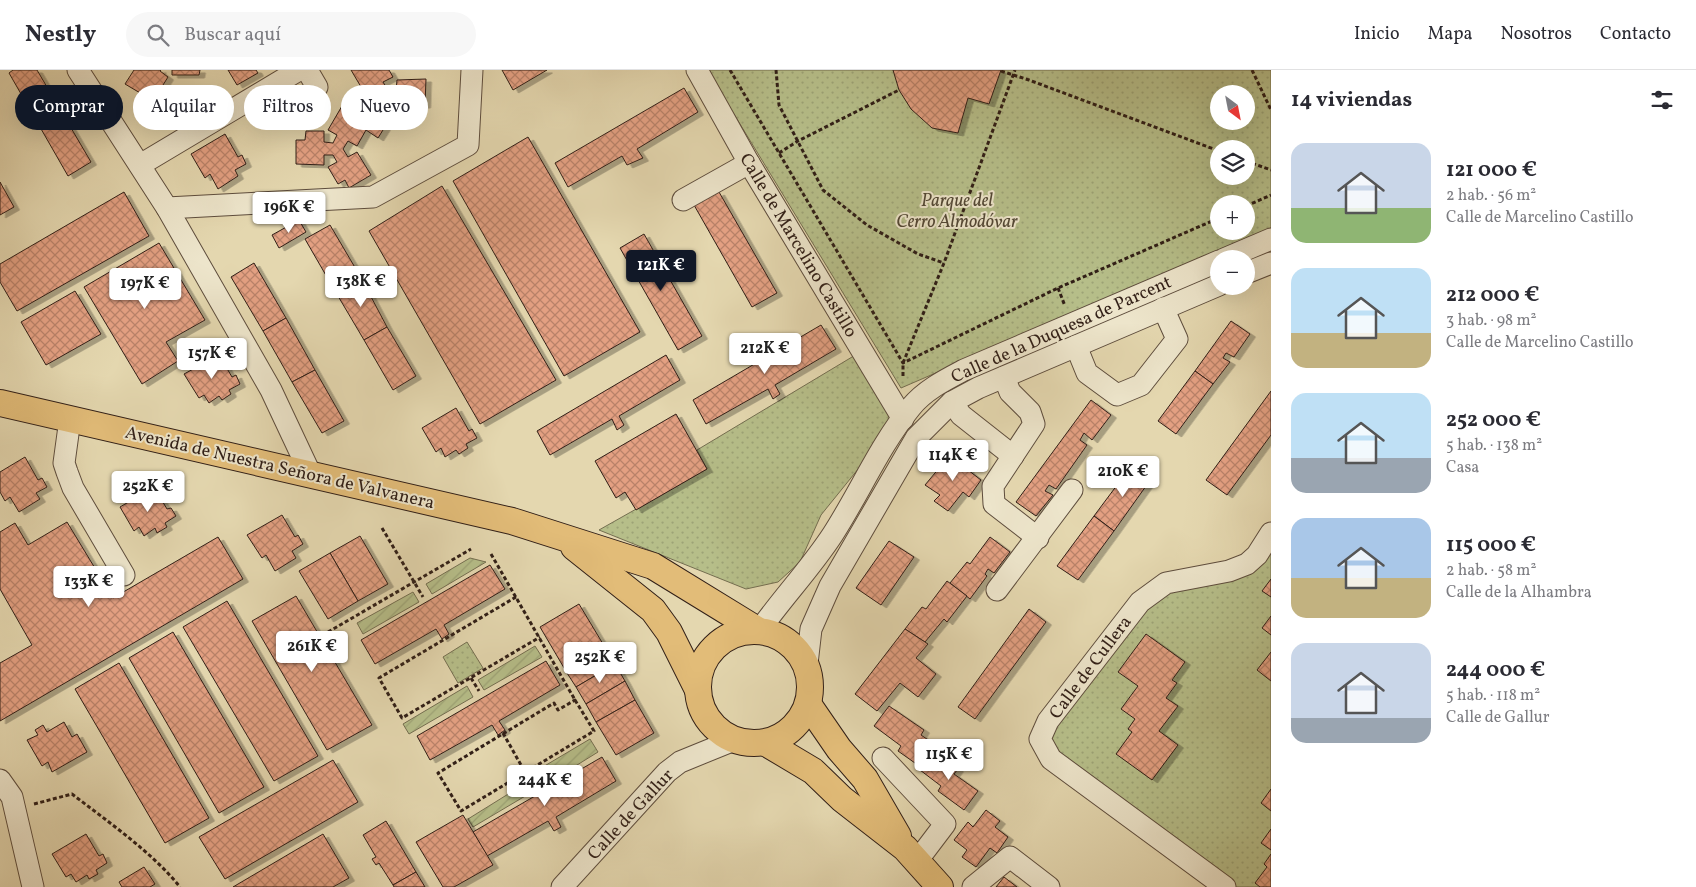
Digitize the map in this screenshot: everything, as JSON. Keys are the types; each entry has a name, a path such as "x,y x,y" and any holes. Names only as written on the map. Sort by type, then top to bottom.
{"main road":[{"name":"Avenida de Nuestra Señora de Valvanera","path":"0,403 512,521 653,566 759,630"},
{"name":"Avenida de Nuestra Señora de Valvanera","path":"559,536 653,610 669,632 698,688"},
{"path":"766,743 792,729 808,704 811,684 806,664 795,647 778,636 759,630 736,634 716,646 702,665 698,688 705,715 734,740 766,743 813,771 842,799 911,854"},
{"path":"808,704 839,749 865,779 911,854 940,887"}],"street":[{"path":"78,70 167,208 271,390 310,473"},
{"path":"140,165 299,70"},
{"path":"167,208 374,197 468,145 472,70"},
{"name":"Calle de Marcelino Castillo","path":"696,70 749,163 903,419"},
{"path":"683,200 749,163"},
{"path":"1244,250 1271,238"},
{"path":"1255,269 1271,262"},
{"name":"Calle de la Duquesa de Parcent","path":"759,630 778,604 808,570 834,533 912,406 936,385 964,370 1210,265"},
{"name":"Calle de la Duquesa de Parcent","path":"806,664 811,629 839,568 916,438 952,402 978,388 1210,289"},
{"path":"1076,346 1087,373 1116,395 1141,385 1177,339 1163,308"},
{"path":"1004,377 1010,392 1030,412 1034,424 993,486 994,504 1038,538"},
{"path":"952,402 961,415 1013,456"},
{"path":"70,419 64,463 72,488 124,575"},
{"path":"997,590 1038,538 1072,490"},
{"name":"Calle de Cullera","path":"1225,887 1051,759 1040,739 1048,721 1140,602 1166,583 1229,571 1247,564 1257,555 1271,533"},
{"name":"Calle de Gallur","path":"562,887 667,772 680,762 734,740"},
{"path":"883,758 945,824 911,854"},
{"path":"0,780 12,797 33,887"},
{"path":"972,887 1010,857 1049,887"}],"path":[{"path":"730,70 902,363"},
{"path":"776,70 780,105 823,190 867,225 918,254 944,263"},
{"path":"903,383 902,363 944,263 1015,70"},
{"path":"1252,70 1271,110"},
{"path":"1001,71 1210,148"},
{"path":"779,153 798,141 899,90"},
{"path":"1255,164 1271,170"},
{"path":"1255,202 1271,195"},
{"path":"902,363 1058,288 1210,222"},
{"path":"382,528 423,597"},
{"path":"328,632 471,549"},
{"path":"492,554 594,731 461,811 438,773 554,703 558,710 575,700"},
{"path":"516,597 379,678 402,718 540,637"},
{"path":"471,678 479,691"},
{"path":"503,734 535,790"},
{"path":"15,810 72,794 118,829 171,875 180,887"}],"green space":[{"name":"Parque del Cerro Almodóvar","path":"707,70 1271,70 1271,228 1255,235 1255,195 1210,195 1210,240 1243,240 1220,250 1210,250 1210,254 901,388"},
{"path":"862,351 901,416 821,515 800,562 778,582 746,589 599,530 707,469 697,450"},
{"path":"1271,533 1271,887 1225,887 1051,759 1048,721 1140,602 1247,564"},
{"path":"470,558 486,562 432,594 426,584"},
{"path":"413,592 419,602 363,634 357,623"},
{"path":"467,642 483,668 458,683 443,657"},
{"path":"535,646 542,657 484,690 478,680"},
{"path":"467,686 473,697 409,734 403,724"},
{"path":"590,739 598,752 540,788 531,774"},
{"path":"526,783 532,792 473,827 468,819"}],"building":[{"path":"13,70 37,70 46,85 16,85 9,73"},
{"path":"134,70 161,70 168,77 163,85 133,85 133,89 125,84"},
{"path":"172,70 200,70 199,75 172,75"},
{"path":"228,70 256,70 258,73 237,85"},
{"path":"351,70 389,70 393,77 383,82 385,85 360,85"},
{"path":"502,70 547,70 513,90"},
{"path":"893,70 1001,70 989,104 968,98 958,133 932,128 911,109 899,90"},
{"path":"426,79 426,85 397,85 397,80"},
{"path":"684,88 698,112 637,149 643,158 627,165 622,156 568,187 555,163"},
{"path":"341,108 341,130 366,130 357,146 348,141 343,149 348,157 357,152 371,175 349,188 345,180 338,184 328,167 337,162 333,155 324,155 324,165 296,164 296,140 305,140 306,131 324,131 324,142 333,143 337,135 328,130 331,130 331,125"},
{"path":"42,130 72,130 91,162 68,176"},
{"path":"366,130 383,130 378,138"},
{"path":"225,134 238,157 242,155 246,164 235,170 238,176 218,189 210,174 205,178 191,154"},
{"path":"528,137 640,332 564,376 453,181"},
{"path":"0,182 14,207 0,215"},
{"path":"442,186 556,380 480,424 369,231"},
{"path":"124,192 149,236 17,311 0,282 0,264"},
{"path":"719,192 777,293 752,307 694,205"},
{"path":"299,220 306,232 279,248 272,235"},
{"path":"330,225 360,276 335,291 305,239"},
{"path":"644,234 702,336 678,350 620,248"},
{"path":"159,243 205,320 166,342 178,361 142,384 84,287"},
{"path":"254,263 286,318 263,331 231,277"},
{"path":"360,276 387,327 364,340 335,291"},
{"path":"75,291 101,334 46,365 21,322"},
{"path":"286,318 315,370 292,382 263,331"},
{"path":"1231,321 1250,334 1234,357 1226,353 1223,358 1230,362 1213,384 1195,371"},
{"path":"821,325 836,349 775,385 780,394 773,399 768,389 706,424 693,400"},
{"path":"387,327 416,376 393,390 364,340"},
{"path":"219,355 232,377 236,375 240,384 229,390 231,394 222,400 219,396 209,403 204,395 199,398 184,374"},
{"path":"666,355 680,380 619,416 624,425 617,430 612,419 550,455 537,431"},
{"path":"315,370 344,421 322,433 292,382"},
{"path":"1195,371 1213,384 1176,434 1158,421"},
{"path":"1271,391 1271,435 1227,495 1206,480"},
{"path":"1091,400 1111,415 1092,440 1084,433 1080,440 1087,445 1056,489 1049,485 1045,491 1053,495 1036,516 1016,502"},
{"path":"456,408 469,431 472,429 477,438 466,444 468,448 459,454 456,450 445,457 441,448 436,452 422,428"},
{"path":"676,414 707,469 636,510 625,492 616,498 595,461"},
{"path":"957,454 971,464 968,470 981,480 969,497 963,492 948,511 934,501 940,495 925,485 940,467 945,471"},
{"path":"25,457 38,480 42,478 47,487 36,493 40,499 19,512 10,497 5,501 0,492 0,472"},
{"path":"1132,465 1151,479 1114,531 1094,516"},
{"path":"154,487 167,509 171,508 176,516 165,523 167,527 157,533 155,528 144,536 139,527 134,531 120,507"},
{"path":"282,515 295,537 298,535 303,544 292,551 296,558 275,571 266,555 262,558 247,535"},
{"path":"1094,516 1114,531 1078,580 1057,566"},
{"path":"67,522 113,598 218,537 243,579 0,721 0,663 32,645 0,589 0,532 15,523 28,545"},
{"path":"360,536 388,584 358,601 330,553"},
{"path":"990,537 1010,552 994,573 988,569 985,574 987,576 970,599 950,583 967,562 970,564"},
{"path":"889,541 914,557 881,605 856,588"},
{"path":"330,553 358,601 328,619 299,571"},
{"path":"490,565 505,589 444,625 449,634 442,639 436,629 375,664 361,640"},
{"path":"1271,579 1271,597 1262,591"},
{"path":"947,581 967,596 947,622 944,619 925,642 905,629 922,607 926,609"},
{"path":"296,596 372,725 327,750 252,621"},
{"path":"227,601 318,756 274,781 183,627"},
{"path":"579,604 606,649 567,673 540,627"},
{"path":"1029,609 1046,622 975,719 958,707"},
{"path":"1271,616 1271,635 1262,628"},
{"path":"905,629 928,644 916,658 936,674 918,697 900,683 877,711 855,694"},
{"path":"173,632 264,787 219,813 129,658"},
{"path":"1146,634 1185,662 1172,680 1177,683 1166,698 1178,706 1159,731 1178,745 1152,780 1116,754 1132,732 1128,729 1135,719 1121,709 1138,686 1118,672"},
{"path":"606,649 615,664 576,687 567,673"},
{"path":"1271,652 1271,681 1257,670"},
{"path":"546,661 560,685 499,721 505,730 498,735 492,725 430,760 417,736"},
{"path":"119,663 209,818 165,843 75,689"},
{"path":"615,664 625,681 586,704 576,687"},
{"path":"625,681 635,700 596,722 586,704"},
{"path":"635,700 654,733 616,755 596,722"},
{"path":"889,706 924,730 921,735 937,746 922,768 898,751 901,746 874,726"},
{"path":"64,722 72,737 77,734 87,752 52,772 48,762 42,766 27,740 38,735 35,730 43,725 47,732"},
{"path":"934,752 958,769 954,774 978,791 964,810 938,791 941,786 920,770"},
{"path":"602,757 616,781 556,817 561,827 554,831 548,821 487,856 473,832"},
{"path":"333,760 358,802 225,879 199,837"},
{"path":"1271,789 1271,811 1261,803"},
{"path":"986,810 1000,821 995,827 1008,837 997,853 990,848 976,867 962,857 967,850 954,840 968,822 973,827"},
{"path":"463,815 493,865 454,887 443,887 416,842"},
{"path":"386,821 416,872 393,885 379,863 376,865 372,859 376,857 363,835"},
{"path":"1271,829 1271,850 1261,843"},
{"path":"86,834 99,856 103,854 107,863 96,870 98,874 89,879 87,875 76,882 71,874 66,877 52,854"},
{"path":"323,834 349,878 333,887 233,887"},
{"path":"1271,854 1271,887 1260,887 1255,883 1267,867 1264,864"},
{"path":"144,867 155,884 150,887 122,887 119,882"},
{"path":"416,872 425,887 394,887 393,885"},
{"path":"1004,877 1017,887 996,887"}]}
